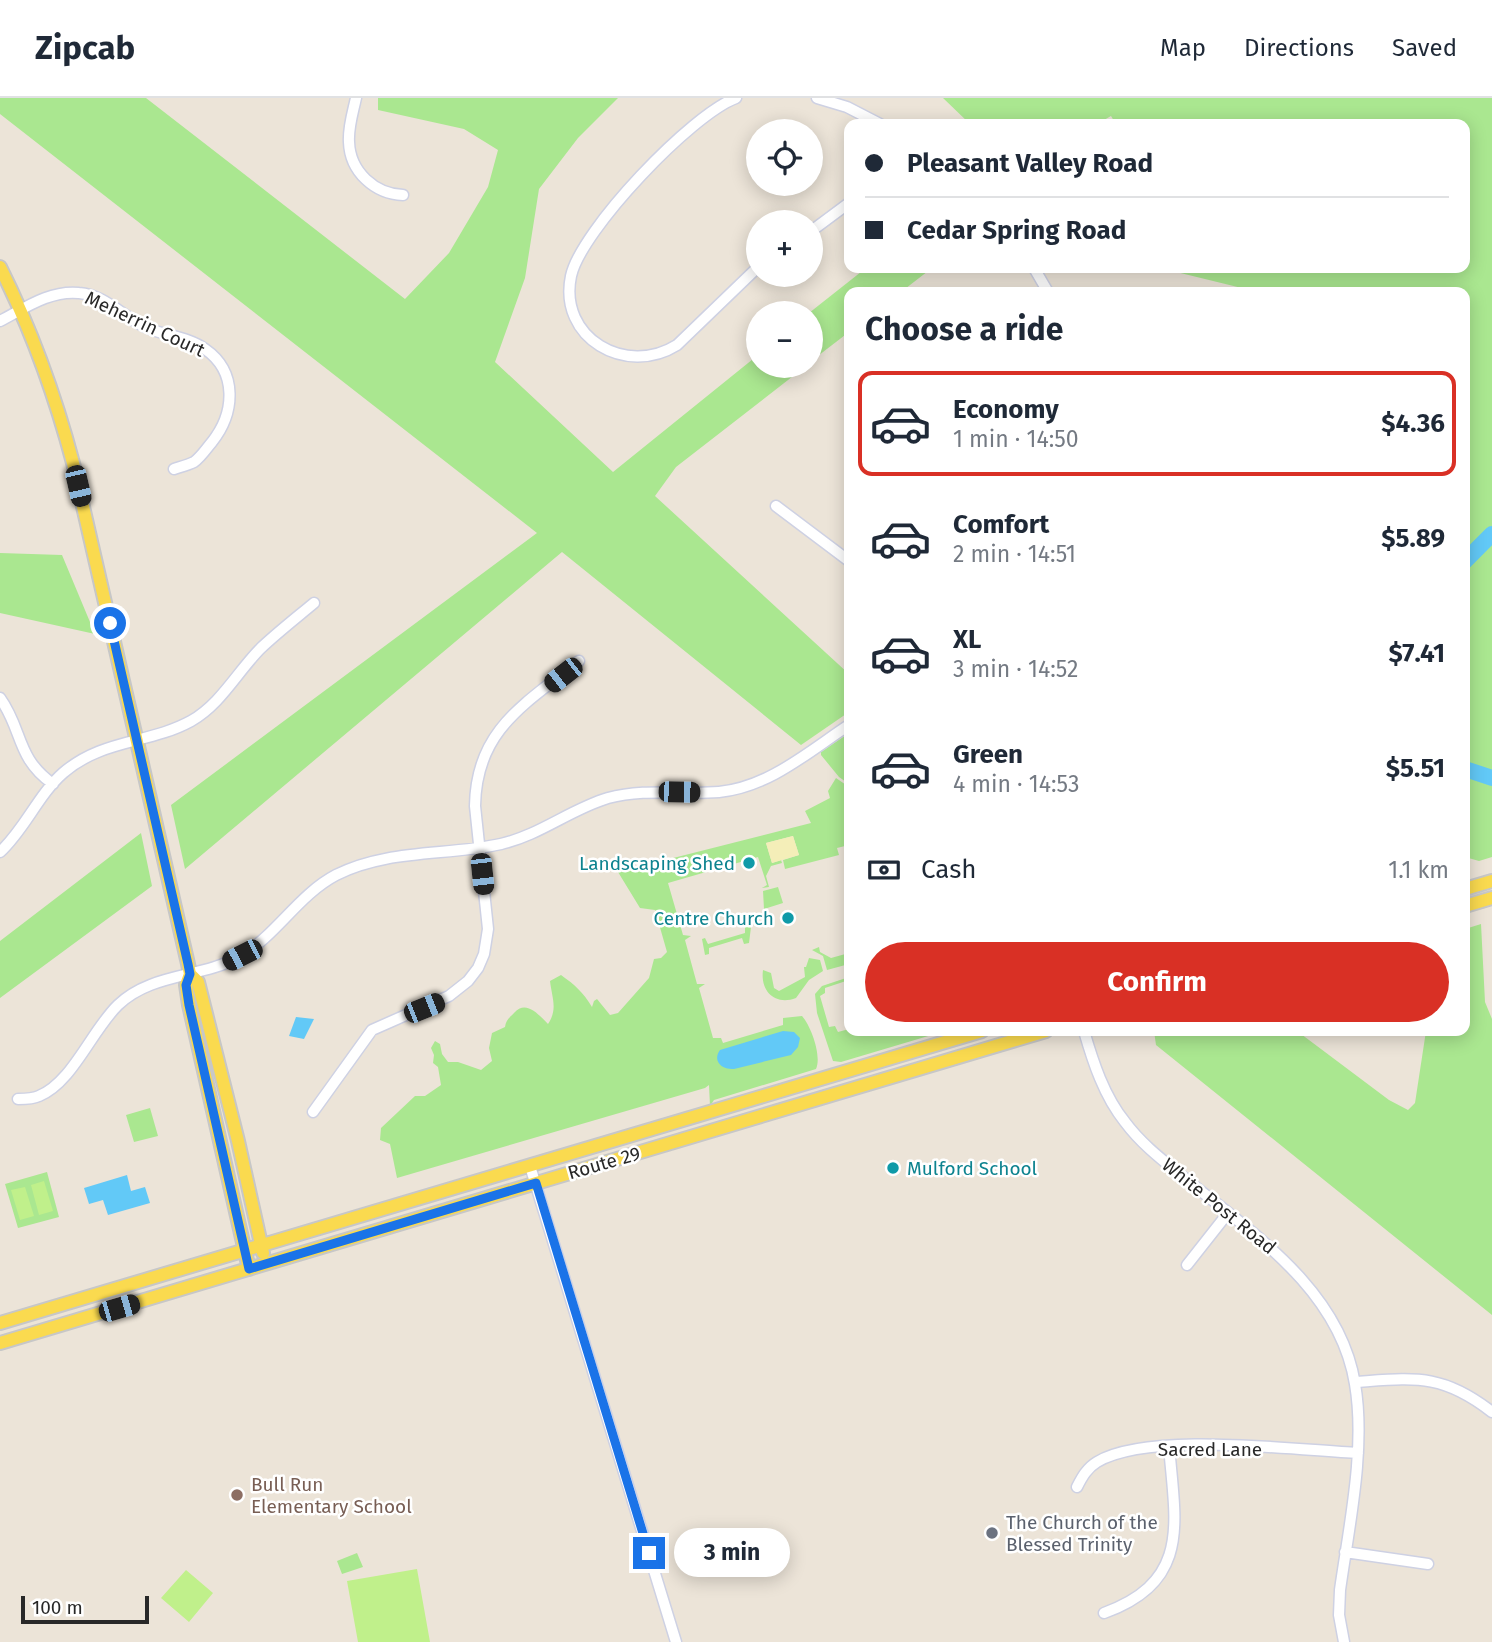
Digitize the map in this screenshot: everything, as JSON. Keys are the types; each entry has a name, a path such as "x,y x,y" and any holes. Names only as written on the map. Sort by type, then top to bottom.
{"main road":[{"path":"0,267 49,381 66,436 190,974 198,982 238,1141 265,1265"},
{"path":"1470,888 1492,881"},
{"path":"1470,905 1492,898"},
{"path":"190,974 186,985 189,1005 249,1269"},
{"name":"Route 29","path":"0,1323 965,1036"},
{"name":"Route 29","path":"0,1343 1029,1036"}],"street":[{"path":"356,98 348,140 355,165 374,187 390,195 403,195"},
{"path":"736,98 705,116 615,204 578,257 571,279 570,299 579,324 598,345 623,356 646,357 677,345 746,279"},
{"path":"817,98 847,107 870,119"},
{"path":"823,222 844,207"},
{"name":"Meherrin Court","path":"0,321 36,301 63,293 88,295 107,303 145,327 190,341 212,354 228,381 228,415 218,435 202,454 192,463 174,470"},
{"path":"776,506 844,557"},
{"path":"0,852 64,772 91,754 177,727 205,712 261,648 314,603"},
{"path":"313,1112 372,1030 449,996 468,981 478,968 484,954 488,929 475,790 480,766 489,744 512,714 579,662"},
{"path":"0,698 13,720 29,761 40,775 53,784"},
{"path":"18,1099 42,1096 57,1083 109,1014 129,995 149,985 215,968 242,955 261,941 309,893 351,868 383,859 479,847 521,838 578,809 611,797 649,792 716,792 754,785 786,768 844,728"},
{"name":"White Post Road","path":"1086,1036 1104,1086 1124,1122 1154,1154 1279,1255 1315,1294 1337,1332 1355,1382 1359,1423 1339,1606 1345,1642"},
{"path":"530,1166 676,1642"},
{"path":"1187,1265 1228,1213"},
{"path":"1355,1382 1409,1378 1432,1380 1465,1392 1492,1412"},
{"path":"1104,1613 1126,1605 1144,1593 1159,1577 1169,1558 1175,1532 1169,1446"},
{"name":"Sacred Lane","path":"1077,1487 1085,1472 1100,1461 1141,1449 1212,1446 1357,1453"},
{"path":"1345,1552 1428,1564"}],"green space":[{"path":"0,98 146,98 405,299 449,253 488,187 498,150 464,129 378,110 378,98 618,98 578,138 539,189 525,278 495,362 613,472 746,365 746,378 791,378 676,467 655,496 844,669 844,715 801,745 562,552 185,869 171,805 537,533 0,114"},
{"path":"943,98 1492,98 1492,857 1479,861 1470,858 1470,287 1238,287 1180,273 1470,273 1470,119 1113,119 1111,116 1106,119 965,119"},
{"path":"860,273 926,273 907,287 844,287 844,336 823,352 823,302"},
{"path":"0,553 62,555 95,634 0,613"},
{"path":"844,736 844,780 821,755 821,752"},
{"path":"836,778 844,784 844,846 837,848 839,855 785,869 783,860 799,855 793,836 766,843 772,863 781,860 782,863 771,866 766,876 769,887 762,888 767,885 758,857 668,883 683,935 691,936 685,940 697,984 705,984 699,988 713,1038 721,1038 723,1043 783,1025 783,1018 802,1016 815,1041 818,1057 816,1069 714,1100 710,1106 709,1085 397,1178 390,1144 380,1140 381,1128 415,1096 425,1096 441,1085 438,1067 433,1063 431,1048 435,1041 440,1044 442,1054 448,1062 458,1062 481,1070 492,1061 489,1048 492,1033 505,1027 508,1019 519,1009 532,1010 548,1024 554,1008 550,981 561,975 578,989 592,1007 597,999 610,1015 618,1013 649,978 654,959 661,958 667,952 655,910 640,908 618,872 811,823 805,811 830,798 828,791"},
{"path":"141,833 152,886 0,998 0,941"},
{"path":"778,887 783,903 764,909 763,891"},
{"path":"1481,924 1485,1002 1492,1019 1492,1315 1156,1045 1155,1036 1304,1036 1389,1100 1408,1110 1415,1103 1425,1036 1470,1036 1470,927"},
{"path":"745,926 751,927 749,943 744,944 742,938 709,948 709,954 705,955 702,939 705,938 708,944 745,933"},
{"path":"819,947 820,952 831,958 844,954 844,965 827,970 823,956 812,950"},
{"path":"809,958 820,960 823,971 809,980 796,998 782,1000 770,995 764,984 763,970 771,973 774,988 779,991 805,977 804,967"},
{"path":"844,979 844,982 825,988 825,993 820,996 829,1027 835,1026 838,1032 844,1030 844,1036 928,1036 841,1062 833,1061 817,1013 815,994 822,986"},
{"path":"150,1108 158,1136 134,1142 126,1115"},
{"path":"47,1172 59,1217 18,1228 5,1184"},
{"path":"44,1181 53,1211 39,1215 31,1185"},
{"path":"25,1187 34,1216 20,1220 11,1190"},
{"path":"357,1553 363,1567 342,1574 337,1561"},
{"path":"417,1569 430,1642 358,1642 347,1581"},
{"path":"186,1570 213,1593 189,1622 161,1598"}],"sand":[{"path":"793,836 799,855 772,863 766,843"}],"water":[{"path":"296,1017 314,1019 304,1039 289,1036"},
{"path":"783,1031 794,1032 800,1038 798,1047 791,1055 734,1069 726,1068 718,1061 720,1050"},
{"path":"127,1175 131,1191 145,1187 150,1203 108,1215 103,1200 89,1204 84,1188"}],"waterway":[{"path":"1470,556 1492,534"},
{"path":"1470,771 1492,778"}],"place":[{"name":"Landscaping Shed","path":"749,863"},
{"name":"Centre Church","path":"788,918"},
{"name":"Mulford School","path":"893,1168"},
{"name":"Bull Run Elementary School","path":"237,1495"},
{"name":"The Church of the Blessed Trinity","path":"992,1533"}],"route":[{"path":"110,623 188,964 190,974 186,985 189,1005 249,1269 536,1183 649,1553"}]}
